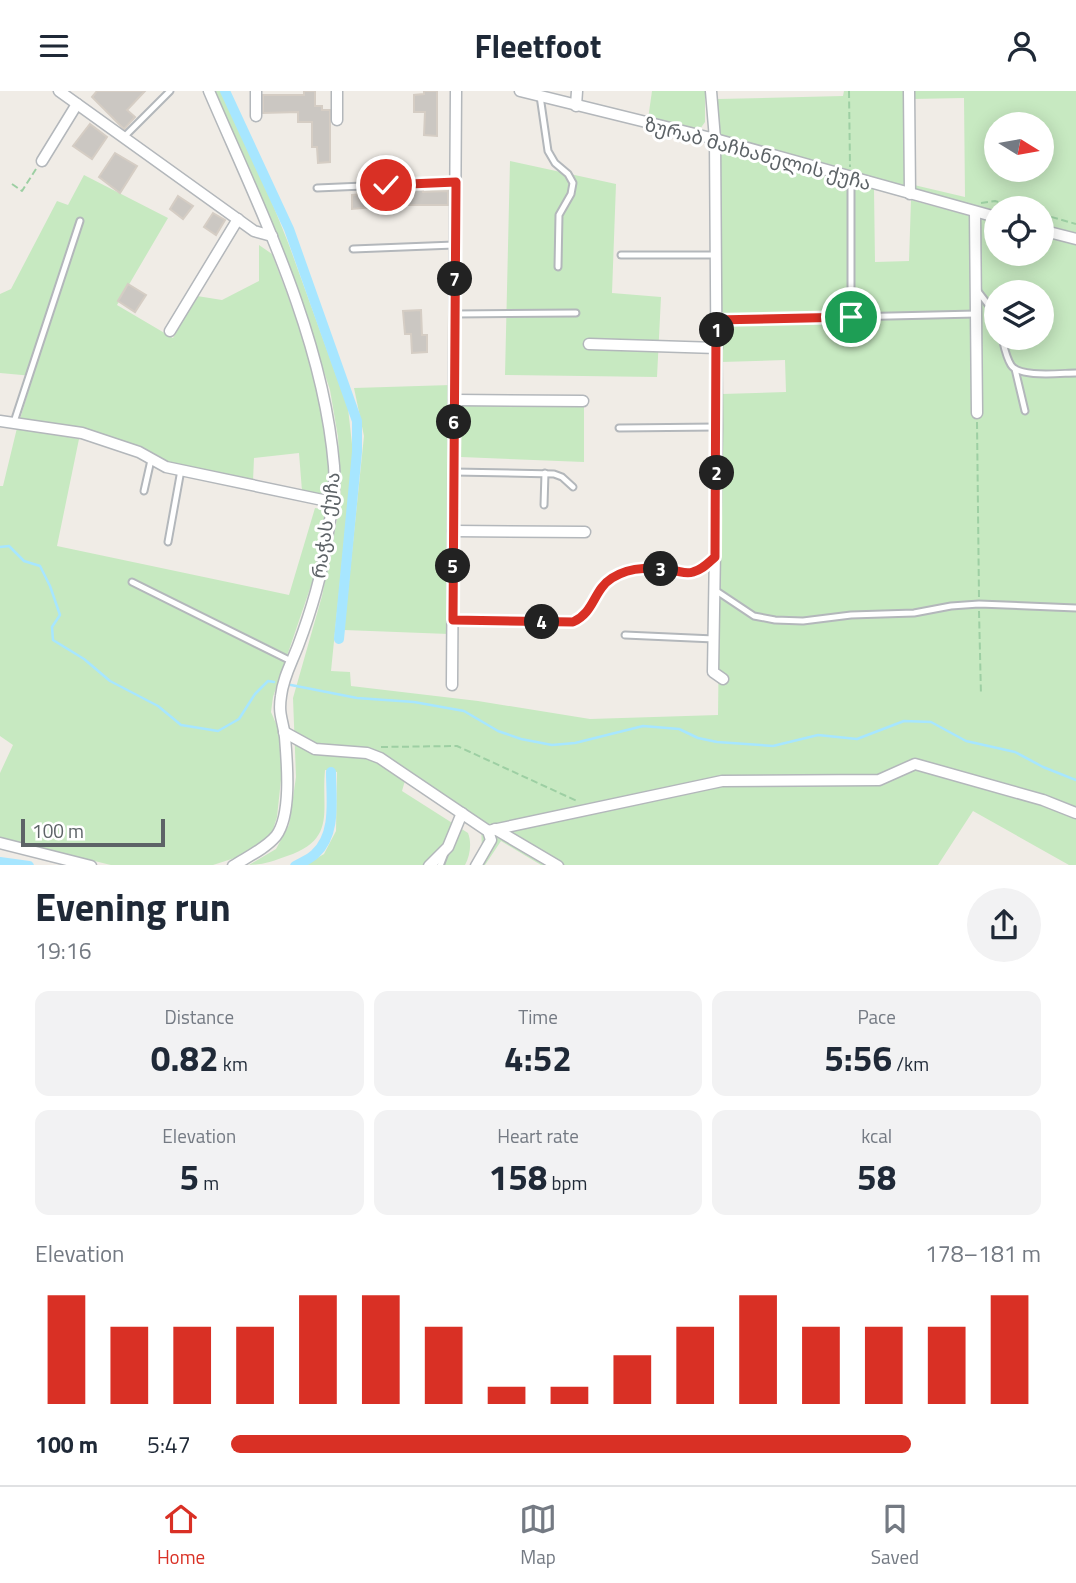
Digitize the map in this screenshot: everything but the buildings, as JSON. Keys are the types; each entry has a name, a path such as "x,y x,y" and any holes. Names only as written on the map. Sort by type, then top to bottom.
{"street":[{"path":"59,91 254,231 272,236"},
{"name":"რაჭას ქუჩა","path":"209,91 272,236 312,351 326,407 334,468 326,548 317,589 283,680 278,713 284,732 288,771 284,816 278,833 266,846 235,865"},
{"path":"256,91 257,116"},
{"path":"337,91 337,120"},
{"path":"452,685 457,91"},
{"name":"ზურაბ მაჩხანელის ქუჩა","path":"520,91 715,139 984,215"},
{"path":"576,106 577,91"},
{"path":"712,91 717,348 713,672 723,679"},
{"path":"909,91 910,194"},
{"path":"42,161 77,104"},
{"path":"970,211 976,314 977,414"},
{"path":"170,331 238,219"},
{"path":"1054,233 1076,239"},
{"path":"589,344 717,348"},
{"path":"454,400 583,401"},
{"path":"0,421 82,433 139,452 166,467 332,502"},
{"path":"453,531 585,532"},
{"path":"284,732 315,748 367,753 380,758 462,813 556,865"},
{"path":"492,830 722,781 879,780 915,764 1043,800 1076,813"},
{"path":"430,865 448,847 462,813"},
{"path":"477,865 491,840 492,830"},
{"path":"0,843 87,865"}],"lane":[{"path":"124,138 170,91"},
{"path":"540,96 548,151 573,183 571,194 559,215 558,267"},
{"path":"851,178 851,317"},
{"path":"317,188 456,182"},
{"path":"14,422 80,221"},
{"path":"353,249 456,245"},
{"path":"621,255 716,255"},
{"path":"975,287 984,299"},
{"path":"455,314 576,313"},
{"path":"716,320 976,314"},
{"path":"1006,350 1010,364 1026,373 1076,373"},
{"path":"1015,369 1025,411"},
{"path":"619,428 717,427"},
{"path":"144,491 151,460"},
{"path":"168,542 181,470"},
{"path":"454,472 554,474 573,487"},
{"path":"544,505 545,473"},
{"path":"132,582 291,661"},
{"path":"715,590 754,616 775,620 803,621 850,615 891,615 979,604 1076,608"},
{"path":"625,635 714,639"},
{"path":"440,865 448,847"}],"path":[{"path":"849,91 851,178"},
{"path":"12,184 22,191 42,161"},
{"path":"970,211 984,202"},
{"path":"1054,218 1076,224"},
{"path":"977,414 981,695"},
{"path":"453,620 573,622 585,616 599,591 611,579 641,567 690,573 701,569 715,557"},
{"path":"382,747 457,746 594,808"}],"green space":[{"path":"215,91 223,91 263,180 348,408 353,453 331,671 350,672 351,686 478,701 590,719 718,715 722,394 786,392 785,360 721,362 721,147 874,189 875,262 909,261 911,200 984,220 984,266 1054,266 1054,238 1076,244 1076,865 1069,865 973,811 938,865 541,865 501,841 485,865 476,865 482,851 481,821 406,777 402,791 468,833 470,849 465,865 305,865 324,854 336,831 337,772 325,770 323,822 313,841 303,849 282,858 249,865 276,849 289,825 296,777 293,698 322,596 341,499 338,437 330,390 275,232"},
{"path":"652,91 705,91 705,122 700,129 685,130 648,119"},
{"path":"844,91 1076,91 1076,234 1054,228 1054,196 984,196 984,209 718,137 718,99 843,96","holes":["964,98 965,197 914,185 912,99"]},
{"path":"510,161 616,184 612,293 661,297 657,377 505,375"},
{"path":"84,175 168,218 117,305 173,338 197,296 222,300 259,281 259,245 272,254 299,328 319,400 329,468 328,485 323,494 302,491 299,453 254,458 253,481 162,462 139,447 91,430 20,419 33,376 0,373 0,294 11,289 57,201 68,205"},
{"path":"451,385 449,634 344,630 364,436 354,388"},
{"path":"462,399 584,403 584,462 461,457"},
{"path":"17,428 79,439 57,546 289,595 315,508 322,509 325,514 317,568 273,697 271,712 280,733 282,770 277,817 272,833 244,855 213,865 111,865 0,838 0,773 13,745 0,736 0,486 3,486"}],"waterway":[{"path":"225,91 289,229 357,421 357,452 339,639"},
{"path":"0,547 9,546 24,561 40,566 60,615 52,627 53,640 84,659 110,681 158,706 181,725 218,731 239,719 255,694 268,681 274,682"},
{"path":"291,685 357,698 414,702 464,711 498,731 552,745 575,743 643,726 679,729 698,738 717,742 773,746 818,735 857,739 904,721 931,722 966,741 1015,752 1076,780"},
{"path":"297,865 315,854 327,837 332,805 331,772"},
{"path":"0,862 22,865"}],"route":[{"path":"386,185 456,182 453,620 573,622 585,616 599,591 611,579 625,572 641,567 690,573 701,569 715,557 716,320 851,317"}]}
